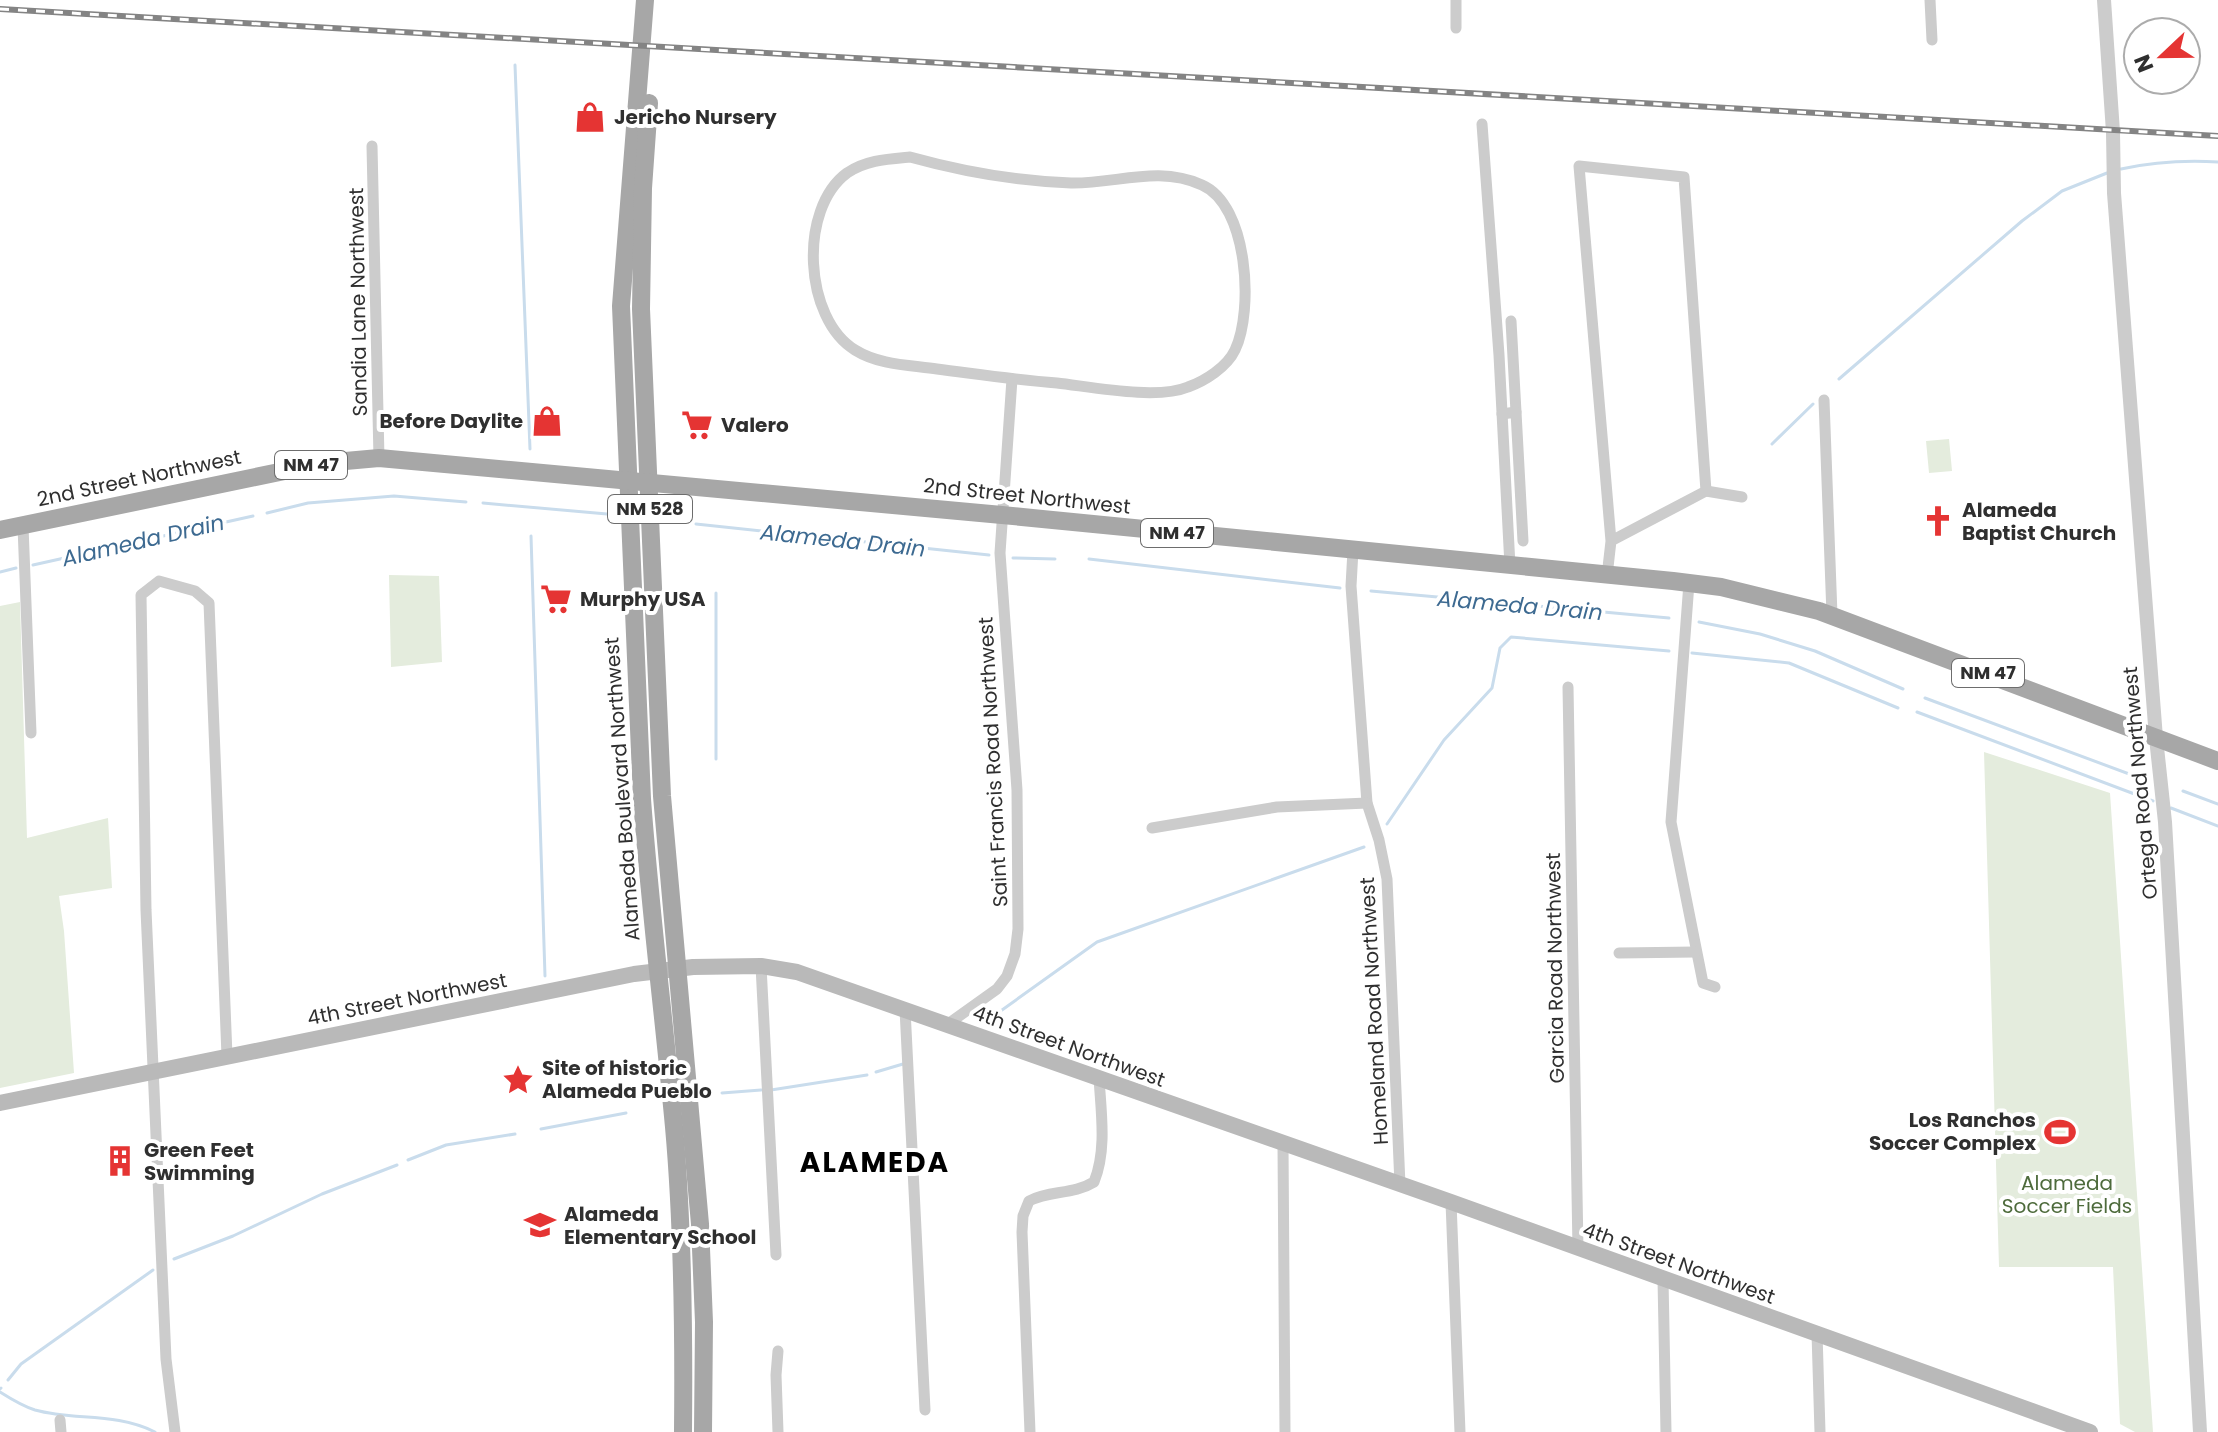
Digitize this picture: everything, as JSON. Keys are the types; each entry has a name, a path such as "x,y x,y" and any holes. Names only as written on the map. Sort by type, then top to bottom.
{"main road":[{"name":"NM 528","path":"645,0 647,47"},
{"name":"NM 528","path":"647,47 656,0"},
{"name":"Alameda Boulevard Northwest","path":"647,47 621,306 627,482 642,799 666,970 694,1130 704,1322 703,1432"},
{"name":"Alameda Boulevard Northwest","path":"647,47 641,309 662,796 666,970 684,1324 683,1432"},
{"name":"2nd Street Northwest","path":"0,530 310,466 379,458 1002,515 1689,583 1721,587 1832,615 2218,761"},
{"name":"4th Street Northwest","path":"0,1103 666,970 761,966 797,972 948,1024 2090,1432"}],"street":[{"path":"1456,0 1456,28"},
{"path":"1930,0 1932,40"},
{"name":"Ortega Road Northwest","path":"2104,0 2114,193 2173,949 2200,1432"},
{"path":"1482,124 1510,566"},
{"name":"Sandia Lane Northwest","path":"372,146 379,458"},
{"path":"910,157 988,176 1025,180 1074,183 1148,174 1176,175 1214,191 1229,211 1238,235 1244,280 1242,331 1233,354 1214,373 1187,388 1162,394 1012,379 876,360 853,349 835,332 822,310 815,281 814,237 821,210 831,190 846,174 881,159 910,157"},
{"path":"1607,576 1611,541 1579,166 1684,177 1706,491"},
{"path":"1511,321 1523,541"},
{"name":"Saint Francis Road Northwest","path":"948,1024 997,989 1007,976 1015,954 1018,929 1017,790 1000,553 1012,379"},
{"path":"1824,400 1832,615"},
{"path":"1502,414 1516,412"},
{"path":"1611,541 1706,491 1742,497"},
{"path":"23,526 31,733"},
{"name":"Homeland Road Northwest","path":"1353,550 1351,586 1367,803 1387,879 1400,1185"},
{"path":"175,1432 163,1304 146,910 141,595 159,581 195,591 209,603 227,1056"},
{"path":"1689,583 1671,822 1703,983 1715,987"},
{"name":"Garcia Road Northwest","path":"1568,687 1578,1249"},
{"path":"1152,828 1277,807 1367,803"},
{"path":"1619,953 1695,952"},
{"path":"761,966 776,1255"},
{"path":"905,1009 925,1410"},
{"path":"1030,1432 1023,1216 1029,1201 1044,1193 1074,1191 1094,1182 1099,1169 1102,1137 1099,1078"},
{"path":"1283,1144 1285,1432"},
{"path":"1451,1202 1460,1432"},
{"path":"1663,1279 1666,1432"},
{"path":"1817,1333 1820,1432"},
{"path":"778,1351 778,1432"}],"green space":[{"path":"1949,439 1952,471 1929,473 1926,441"},
{"path":"389,575 439,576 442,662 391,667"},
{"path":"20,602 27,838 108,818 112,888 59,896 74,1073 0,1088 0,606"},
{"name":"Alameda Soccer Fields","path":"1984,752 2110,793 2153,1432 2135,1432 2120,1424 2113,1267 1999,1267"}],"waterway":[{"path":"515,65 530,449"},
{"path":"2121,169 2169,162 2218,162"},
{"path":"1839,379 2022,221 2062,191 2107,173"},
{"path":"1772,444 1813,404"},
{"name":"Alameda Drain","path":"267,513 308,503 394,496 466,502"},
{"name":"Alameda Drain","path":"483,503 607,514"},
{"name":"Alameda Drain","path":"33,565 253,516"},
{"name":"Alameda Drain","path":"696,524 989,555"},
{"path":"531,536 545,976"},
{"path":"1013,558 1055,559"},
{"name":"Alameda Drain","path":"1089,559 1340,588"},
{"name":"Alameda Drain","path":"0,572 16,568"},
{"name":"Alameda Drain","path":"1371,591 1669,618"},
{"path":"716,593 716,759"},
{"name":"Alameda Drain","path":"1699,622 1760,634 1815,651 1903,689"},
{"path":"1387,824 1444,740 1492,688 1500,648 1511,637 1669,651"},
{"path":"1692,653 1789,663 1898,708"},
{"name":"Alameda Drain","path":"1925,698 2148,781"},
{"path":"1917,712 2153,801"},
{"name":"Alameda Drain","path":"2183,791 2218,804"},
{"path":"2171,808 2218,826"},
{"path":"988,1020 1097,942 1364,847"},
{"path":"876,1072 903,1064"},
{"path":"771,1090 867,1075"},
{"path":"722,1093 761,1090"},
{"path":"541,1129 626,1113"},
{"path":"408,1160 446,1145 515,1134"},
{"path":"174,1259 233,1236 322,1194 397,1165"},
{"path":"8,1380 21,1364 153,1270"},
{"path":"0,1392 35,1410 110,1419 155,1432"}],"railway":[{"path":"0,9 2218,136"}],"place":[{"name":"Jericho Nursery","path":"590,117"},
{"name":"Before Daylite","path":"547,421"},
{"name":"Valero","path":"697,425"},
{"name":"Alameda Baptist Church","path":"1938,521"},
{"name":"Murphy USA","path":"556,599"},
{"name":"Site of historic Alameda Pueblo","path":"518,1080"},
{"name":"Los Ranchos Soccer Complex","path":"2060,1132"},
{"name":"Green Feet Swimming","path":"120,1161"},
{"name":"Alameda Elementary School","path":"540,1225"}],"district":[{"name":"ALAMEDA","path":"875,1162"}]}
